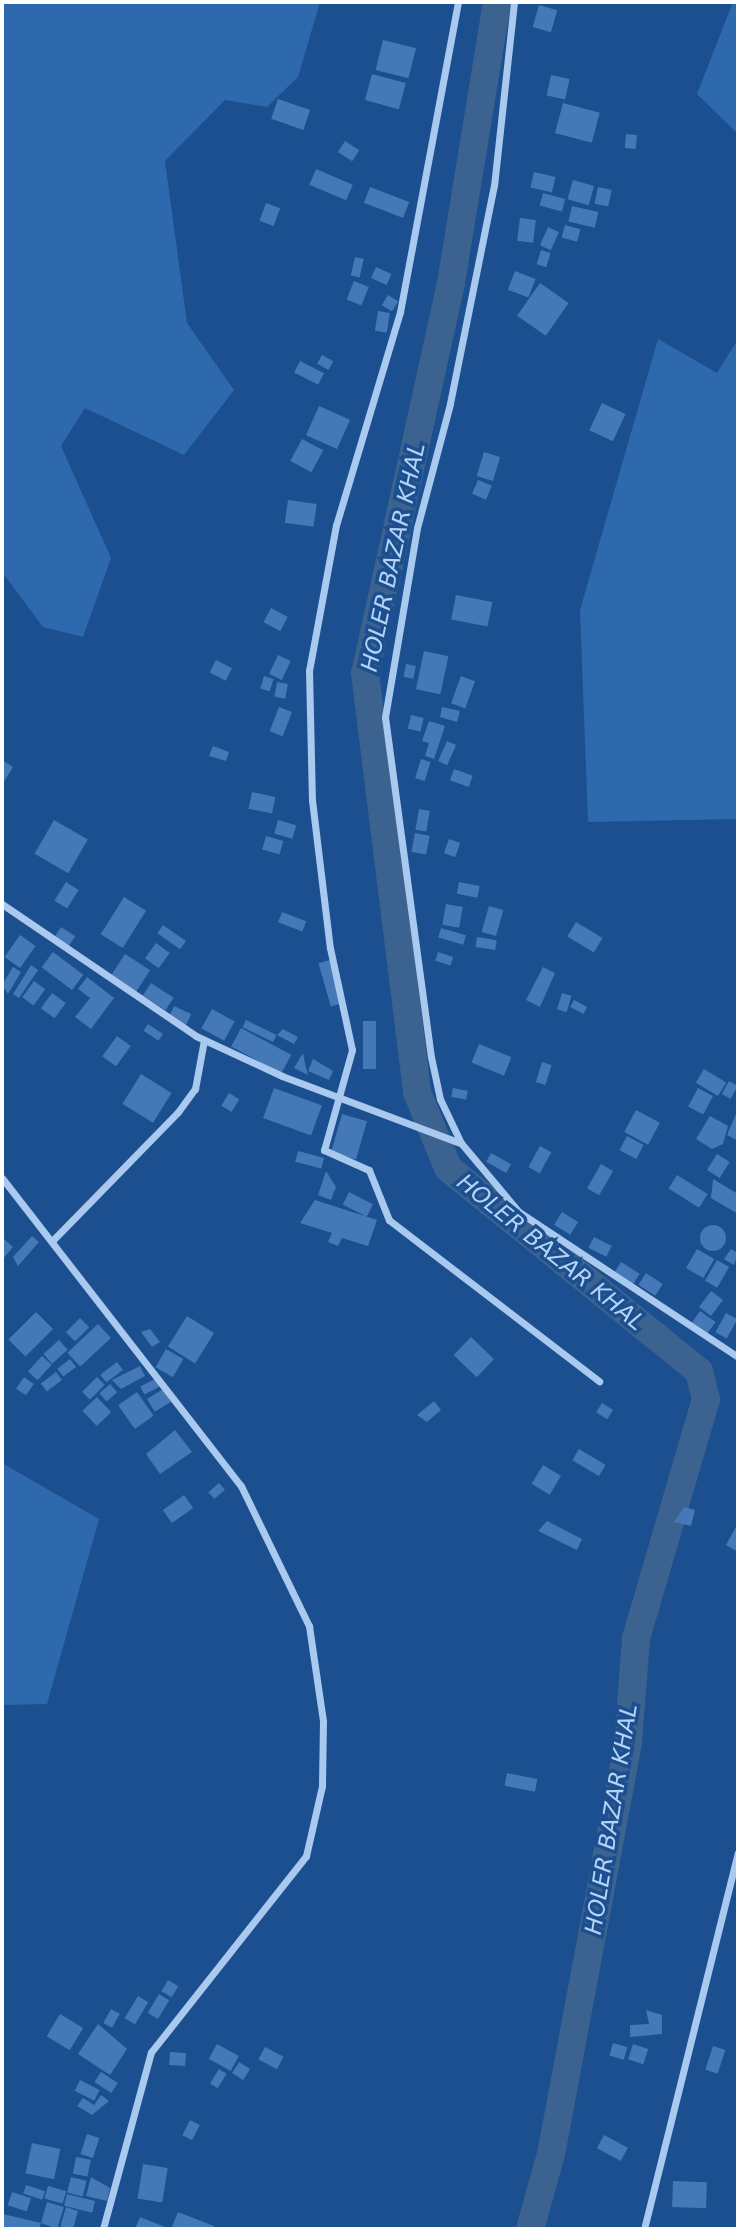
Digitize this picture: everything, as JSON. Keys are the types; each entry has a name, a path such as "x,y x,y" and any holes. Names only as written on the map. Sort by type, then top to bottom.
{"street":[{"path":"458,2 400,312 336,525 309,670 312,800 330,948 350,1024 344,1097 324,1150 328,1155 369,1170 388,1220 599,1381"},
{"path":"514,2 494,185 410,566 385,717 431,1057 440,1098 461,1143 490,1182 543,1232 738,1357"},
{"path":"2,904 113,984 204,1040 461,1143"},
{"path":"54,1239 178,1112 195,1089 204,1040"},
{"path":"2,1178 54,1239 241,1486 309,1626 323,1721 322,1786 306,1856 151,2052 103,2229"},
{"path":"644,2229 738,1853"}],"shaded area":[{"path":"2,2 320,2 298,77 267,107 225,100 165,161 187,323 234,390 184,455 85,408 61,446 111,558 83,637 43,627 2,572"},
{"path":"733,2 738,2 738,134 697,94"},
{"path":"658,339 717,373 738,339 738,819 588,822 580,610"},
{"path":"2,1463 99,1519 47,1704 2,1705"}],"building":[{"path":"539,5 557,10 551,32 533,27"},
{"path":"383,40 416,48 408,78 376,70"},
{"path":"372,74 406,83 399,109 365,100"},
{"path":"551,75 570,79 565,99 547,96"},
{"path":"278,99 310,110 303,130 271,119"},
{"path":"563,103 600,113 592,143 555,133"},
{"path":"626,134 637,135 636,149 625,148"},
{"path":"345,141 359,150 352,161 338,152"},
{"path":"316,169 353,185 346,200 309,185"},
{"path":"534,172 555,177 552,193 530,188"},
{"path":"573,180 594,186 589,205 567,199"},
{"path":"370,187 409,202 403,218 364,203"},
{"path":"598,187 612,190 608,207 594,204"},
{"path":"543,193 565,199 562,212 540,206"},
{"path":"266,203 280,208 274,226 260,221"},
{"path":"572,206 598,212 595,228 568,222"},
{"path":"520,218 536,220 533,243 517,241"},
{"path":"565,225 580,229 577,242 562,238"},
{"path":"548,227 559,232 551,250 540,245"},
{"path":"541,250 551,253 546,267 537,264"},
{"path":"355,257 364,259 359,278 351,276"},
{"path":"376,267 392,274 387,285 371,278"},
{"path":"515,271 536,279 528,298 508,290"},
{"path":"354,281 369,287 361,306 347,300"},
{"path":"540,283 569,303 546,336 517,316"},
{"path":"388,295 398,301 392,311 382,305"},
{"path":"378,311 390,313 387,333 375,331"},
{"path":"322,355 333,361 329,370 317,364"},
{"path":"300,361 324,373 318,385 294,373"},
{"path":"602,403 626,414 613,441 589,430"},
{"path":"319,406 350,420 337,449 306,435"},
{"path":"302,439 323,450 311,472 290,461"},
{"path":"484,452 500,457 493,481 477,476"},
{"path":"478,480 492,486 486,500 472,494"},
{"path":"288,500 317,504 314,527 285,523"},
{"path":"456,595 492,602 488,627 451,620"},
{"path":"271,608 288,617 280,631 263,622"},
{"path":"424,651 448,656 440,694 416,689"},
{"path":"278,655 291,661 282,680 269,674"},
{"path":"216,660 232,668 226,681 210,672"},
{"path":"406,664 416,666 413,679 404,677"},
{"path":"264,676 274,679 270,691 260,688"},
{"path":"461,676 475,681 465,708 451,703"},
{"path":"277,682 288,684 285,699 274,697"},
{"path":"279,707 292,712 283,736 270,731"},
{"path":"442,707 460,711 457,722 440,717"},
{"path":"411,715 424,718 421,732 408,729"},
{"path":"429,721 445,726 434,759 425,756 429,743 422,741"},
{"path":"447,741 456,745 447,765 438,761"},
{"path":"213,746 229,752 226,761 209,756"},
{"path":"421,759 431,762 425,781 415,778"},
{"path":"2,760 13,767 2,785"},
{"path":"454,769 473,776 469,787 450,780"},
{"path":"252,792 275,797 272,814 248,809"},
{"path":"419,809 430,811 426,832 415,830"},
{"path":"54,820 88,840 68,873 34,854"},
{"path":"278,820 296,825 292,839 274,833"},
{"path":"415,833 430,836 426,855 411,852"},
{"path":"266,836 283,841 279,854 262,849"},
{"path":"449,839 460,843 455,857 444,853"},
{"path":"66,882 79,890 67,909 54,901"},
{"path":"459,882 480,886 477,898 457,894"},
{"path":"124,897 146,911 123,948 101,934"},
{"path":"446,904 463,907 459,928 442,925"},
{"path":"489,906 503,910 496,936 482,932"},
{"path":"282,912 306,921 302,932 278,922"},
{"path":"576,922 603,938 594,953 567,937"},
{"path":"163,925 186,941 180,949 157,933"},
{"path":"61,927 75,936 68,947 54,938"},
{"path":"441,928 466,935 463,945 438,938"},
{"path":"20,935 36,946 20,968 5,957"},
{"path":"477,937 497,940 495,950 475,947"},
{"path":"156,943 170,953 159,968 145,958"},
{"path":"53,952 83,975 72,990 42,967"},
{"path":"438,952 453,957 450,966 435,961"},
{"path":"125,954 150,970 137,991 111,975"},
{"path":"330,960 342,1003 331,1007 318,963"},
{"path":"31,965 38,970 19,998 13,994"},
{"path":"13,967 21,972 8,994 2,985"},
{"path":"543,967 555,973 540,1007 526,1000"},
{"path":"87,977 114,998 91,1029 75,1017 90,998 78,989"},
{"path":"34,981 45,989 34,1005 22,997"},
{"path":"151,983 174,998 165,1010 143,996"},
{"path":"52,993 66,1003 55,1018 41,1008"},
{"path":"562,993 572,996 567,1012 557,1009"},
{"path":"574,1000 587,1007 583,1014 570,1007"},
{"path":"174,1006 191,1014 186,1026 169,1018"},
{"path":"212,1009 235,1022 224,1041 201,1028"},
{"path":"246,1020 277,1035 273,1042 242,1027"},
{"path":"363,1021 376,1021 376,1069 363,1069"},
{"path":"148,1024 163,1034 158,1041 144,1031"},
{"path":"241,1028 291,1055 281,1073 231,1047"},
{"path":"283,1029 298,1037 294,1044 277,1035"},
{"path":"117,1036 131,1046 116,1066 102,1056"},
{"path":"479,1044 511,1057 504,1076 472,1063"},
{"path":"303,1053 306,1068 308,1075 294,1068"},
{"path":"313,1059 333,1071 329,1080 308,1071"},
{"path":"542,1062 552,1065 545,1085 536,1082"},
{"path":"704,1069 726,1082 718,1096 696,1083"},
{"path":"141,1074 172,1093 153,1123 122,1104"},
{"path":"729,1081 738,1086 730,1099 722,1094"},
{"path":"274,1088 322,1105 311,1136 263,1118"},
{"path":"453,1088 468,1091 466,1100 451,1097"},
{"path":"698,1088 713,1096 703,1115 688,1107"},
{"path":"229,1093 239,1099 232,1112 221,1106"},
{"path":"738,1109 738,1141 727,1135"},
{"path":"636,1110 660,1123 648,1145 624,1132"},
{"path":"342,1114 367,1121 356,1160 331,1152"},
{"path":"710,1116 728,1126 723,1144 712,1149 696,1139"},
{"path":"627,1136 644,1145 636,1159 619,1150"},
{"path":"540,1146 551,1152 540,1173 528,1167"},
{"path":"298,1151 324,1158 321,1169 295,1162"},
{"path":"491,1153 511,1164 506,1173 486,1162"},
{"path":"717,1154 730,1162 720,1178 707,1170"},
{"path":"601,1164 613,1171 599,1195 587,1188"},
{"path":"326,1171 336,1187 331,1200 318,1195"},
{"path":"677,1175 708,1194 699,1208 669,1189"},
{"path":"713,1179 738,1194 738,1214 711,1198"},
{"path":"349,1192 373,1204 367,1217 343,1204"},
{"path":"315,1200 377,1220 368,1246 342,1238 338,1246 328,1242 332,1233 300,1223"},
{"path":"562,1212 578,1222 570,1235 554,1225"},
{"path":"713,1225 722,1229 726,1238 722,1247 713,1251 704,1247 700,1238 704,1229"},
{"path":"32,1236 39,1242 18,1266 13,1257"},
{"path":"2,1237 13,1247 2,1260"},
{"path":"594,1237 612,1246 606,1257 589,1248"},
{"path":"697,1249 714,1259 703,1278 686,1268"},
{"path":"731,1249 738,1253 734,1265 724,1259"},
{"path":"717,1260 729,1267 717,1288 705,1281"},
{"path":"621,1262 640,1274 633,1285 614,1273"},
{"path":"646,1273 663,1284 655,1296 638,1285"},
{"path":"711,1291 723,1300 711,1316 699,1307"},
{"path":"700,1311 716,1322 708,1333 692,1322"},
{"path":"36,1312 53,1329 25,1357 8,1340"},
{"path":"726,1313 737,1319 727,1339 715,1332"},
{"path":"187,1316 214,1333 195,1363 168,1347"},
{"path":"80,1318 89,1327 75,1341 66,1332"},
{"path":"98,1324 111,1338 80,1367 67,1353"},
{"path":"150,1329 160,1342 152,1347 141,1332"},
{"path":"471,1337 494,1359 477,1377 454,1355"},
{"path":"59,1340 68,1350 52,1364 43,1354"},
{"path":"166,1349 183,1359 173,1377 156,1367"},
{"path":"42,1356 52,1365 38,1380 28,1372"},
{"path":"70,1359 76,1367 63,1377 57,1369"},
{"path":"117,1362 123,1370 106,1383 100,1375"},
{"path":"140,1366 145,1376 121,1389 112,1380"},
{"path":"56,1372 62,1380 47,1391 41,1383"},
{"path":"24,1377 34,1384 26,1395 16,1388"},
{"path":"97,1377 105,1385 90,1400 82,1392"},
{"path":"159,1377 163,1385 144,1395 140,1387"},
{"path":"110,1384 117,1392 107,1401 99,1393"},
{"path":"163,1389 171,1402 155,1412 147,1399"},
{"path":"137,1392 154,1416 135,1429 118,1405"},
{"path":"97,1397 111,1412 97,1426 82,1411"},
{"path":"434,1401 441,1410 427,1422 417,1415"},
{"path":"602,1403 613,1410 607,1419 596,1412"},
{"path":"175,1430 192,1452 160,1474 146,1454"},
{"path":"579,1449 606,1465 599,1476 572,1460"},
{"path":"543,1465 561,1476 550,1495 532,1484"},
{"path":"219,1483 225,1490 214,1499 208,1492"},
{"path":"184,1495 193,1508 172,1523 163,1510"},
{"path":"684,1507 695,1510 691,1526 674,1522"},
{"path":"547,1521 582,1539 577,1550 538,1531"},
{"path":"738,1523 738,1552 726,1545"},
{"path":"507,1773 537,1779 535,1792 505,1786"},
{"path":"168,1980 178,1986 172,1997 161,1991"},
{"path":"159,1994 169,2000 158,2019 148,2013"},
{"path":"138,1996 148,2002 135,2024 125,2018"},
{"path":"111,2009 120,2014 112,2028 103,2023"},
{"path":"646,2010 662,2015 662,2034 630,2037 630,2025 649,2024"},
{"path":"60,2014 83,2028 70,2050 47,2036"},
{"path":"98,2024 127,2049 110,2075 78,2054"},
{"path":"613,2043 627,2047 624,2060 609,2055"},
{"path":"217,2044 239,2056 231,2071 209,2059"},
{"path":"633,2044 648,2049 643,2064 628,2059"},
{"path":"713,2046 725,2050 718,2074 705,2070"},
{"path":"265,2047 284,2057 277,2069 258,2059"},
{"path":"170,2052 186,2053 185,2066 169,2065"},
{"path":"239,2062 250,2069 243,2080 232,2073"},
{"path":"219,2069 227,2074 218,2088 210,2083"},
{"path":"101,2072 118,2083 111,2093 94,2082"},
{"path":"80,2080 100,2090 94,2101 75,2091"},
{"path":"101,2095 109,2101 92,2115 77,2106 83,2098 94,2105"},
{"path":"190,2120 200,2125 192,2140 182,2135"},
{"path":"87,2134 99,2138 93,2158 81,2154"},
{"path":"604,2135 628,2148 621,2161 597,2148"},
{"path":"32,2143 60,2149 54,2179 26,2173"},
{"path":"76,2157 91,2160 87,2177 73,2174"},
{"path":"143,2164 168,2168 162,2202 138,2199"},
{"path":"71,2177 87,2181 83,2196 67,2193"},
{"path":"91,2177 110,2188 107,2201 86,2196"},
{"path":"673,2181 707,2182 706,2208 672,2207"},
{"path":"26,2185 45,2191 42,2200 23,2194"},
{"path":"48,2186 66,2191 63,2204 44,2198"},
{"path":"12,2192 31,2198 27,2211 8,2205"},
{"path":"67,2194 95,2201 92,2213 64,2206"},
{"path":"47,2202 64,2207 57,2229 41,2223"},
{"path":"66,2207 78,2211 73,2229 60,2228"},
{"path":"178,2212 214,2226 213,2229 171,2229"},
{"path":"3,2214 41,2223 39,2229 2,2229"},
{"path":"140,2217 170,2229 135,2229"}],"waterway":[{"name":"HOLER BAZAR KHAL","path":"497,2 451,283 365,673 417,1092 448,1168 699,1371 706,1399 636,1639 628,1743 551,2154 530,2229"}]}
